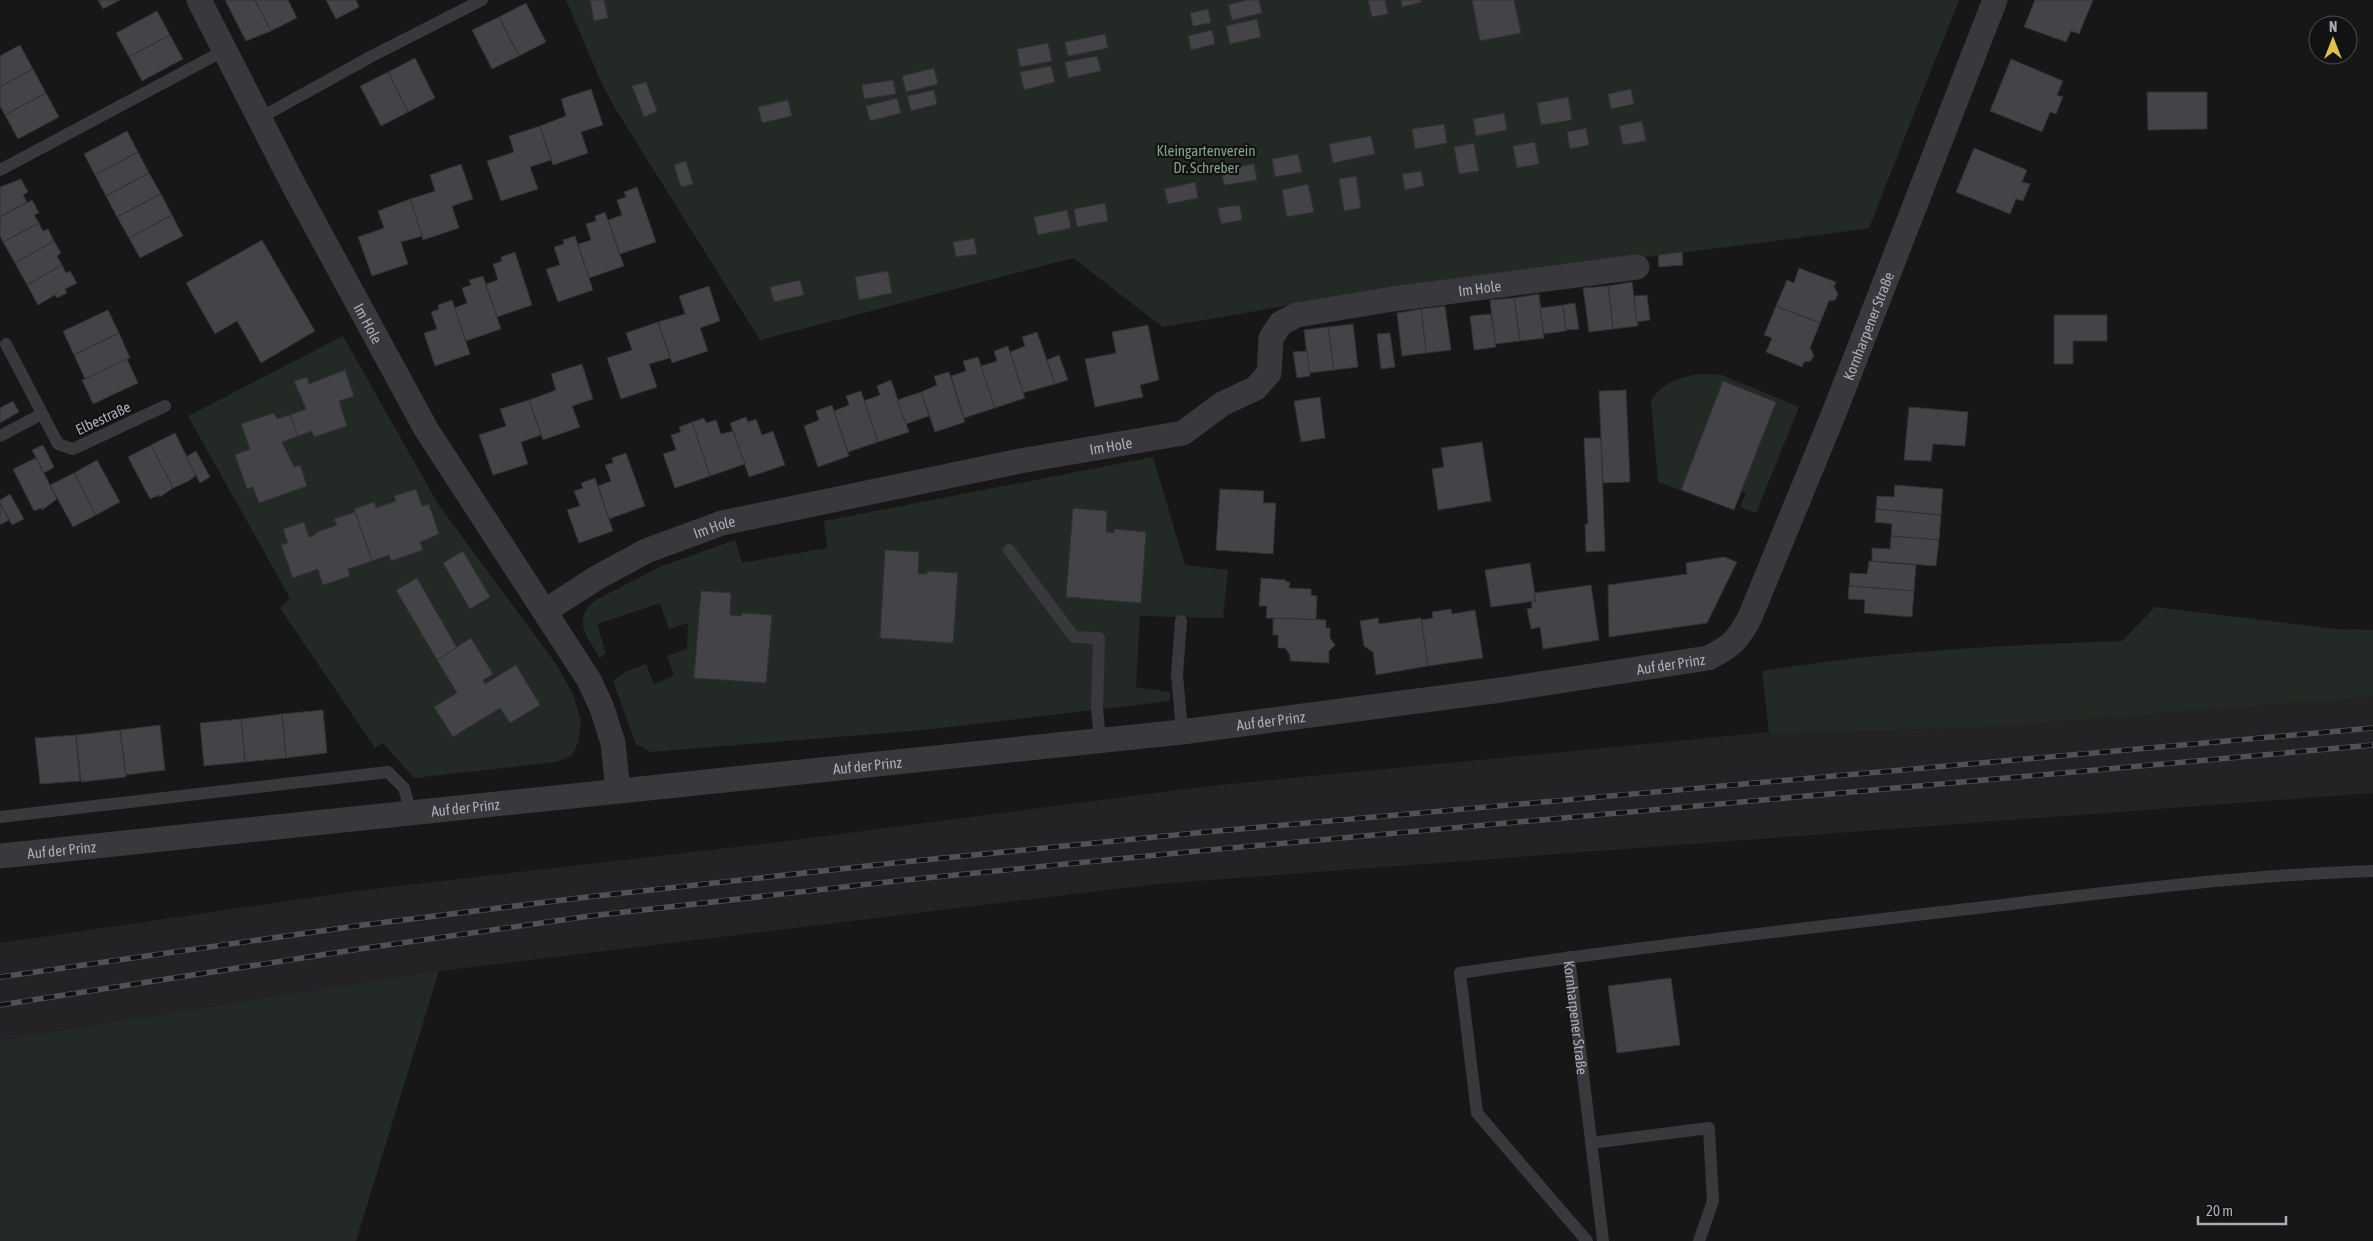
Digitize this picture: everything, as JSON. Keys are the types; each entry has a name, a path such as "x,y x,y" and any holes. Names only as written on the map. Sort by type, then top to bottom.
{"street":[{"name":"Im Hole","path":"199,0 426,429 590,680 602,708 613,743 618,791"},
{"name":"Kornharpener Straße","path":"1731,647 1740,636 1750,617 1834,413 1995,0"},
{"name":"Im Hole","path":"545,611 646,551 722,523 1020,460 1182,433 1222,404 1256,388 1268,372 1271,338 1281,323 1297,314 1394,299 1637,267"},
{"name":"Auf der Prinz","path":"0,856 1182,732 1511,689 1708,658 1731,647"}],"lane":[{"path":"260,118 372,56 482,0"},
{"path":"0,170 225,50"},
{"name":"Elbestraße","path":"6,344 58,444 73,449 165,406"},
{"path":"0,436 42,414"},
{"path":"1009,550 1074,637 1099,638 1097,708 1100,740"},
{"path":"1181,621 1177,674 1182,732"},
{"path":"0,817 388,772 404,788 410,813"},
{"name":"Kornharpener Straße","path":"1602,1241 1568,957 2138,889 2310,873 2373,871"},
{"path":"1568,957 1460,973 1477,1113 1587,1241"},
{"path":"1590,1143 1709,1128 1713,1201 1699,1241"}],"shaded area":[{"path":"2373,688 2373,793 1157,884 440,971 0,1040 0,943 356,891 778,842 1209,786 1769,732"}],"green space":[{"name":"Kleingartenverein Dr. Schreber","path":"566,0 1959,0 1869,228 1431,283 1163,327 1073,258 760,340 615,108 601,82"},
{"path":"343,336 438,504 556,664 573,694 581,721 578,743 572,755 556,762 414,778 383,743 375,748 280,608 290,598 188,416"},
{"path":"1701,374 1722,375 1799,407 1756,513 1740,507 1746,493 1741,491 1775,401 1723,381 1681,490 1658,482 1651,401 1666,385 1686,377"},
{"path":"1153,457 1185,565 1228,570 1223,618 1140,616 1136,687 1170,692 1170,701 924,730 650,752 636,744 613,681 625,672 646,664 654,684 674,676 667,656 687,649 688,623 669,629 660,603 597,624 606,653 600,658 586,634 583,620 585,613 589,606 597,599 662,566 735,540 742,563 827,548 824,521"},
{"path":"2155,607 2336,629 2373,630 2373,696 1969,728 1769,732 1762,671 1807,664 1941,650 2122,641"},
{"path":"439,971 356,1241 0,1241 0,1040"}],"building":[{"path":"98,0 120,0 103,9"},
{"path":"225,0 255,0 271,31 246,41"},
{"path":"255,0 288,0 297,18 271,31"},
{"path":"326,0 356,0 359,7 336,19"},
{"path":"590,0 604,0 608,18 594,21"},
{"path":"1247,0 1259,0 1262,13 1232,20 1228,5"},
{"path":"1368,0 1385,0 1388,14 1372,17"},
{"path":"1401,0 1421,0 1422,2 1402,7"},
{"path":"1472,0 1514,0 1521,33 1480,41"},
{"path":"2035,0 2093,0 2079,34 2071,31 2066,42 2024,27"},
{"path":"526,3 546,42 519,56 499,17"},
{"path":"1208,9 1211,23 1193,26 1190,13"},
{"path":"157,11 170,35 129,57 116,33"},
{"path":"499,17 519,56 492,69 472,30"},
{"path":"1257,19 1261,37 1230,44 1226,26"},
{"path":"1212,30 1215,44 1191,50 1188,36"},
{"path":"1105,34 1108,48 1068,56 1065,42"},
{"path":"170,35 183,59 142,81 129,57"},
{"path":"1048,43 1052,61 1020,67 1017,49"},
{"path":"20,45 33,69 0,87 0,56"},
{"path":"1097,56 1101,71 1068,78 1065,62"},
{"path":"415,58 435,98 408,112 388,72"},
{"path":"2011,59 2063,81 2057,95 2063,97 2056,114 2050,112 2042,132 1990,111"},
{"path":"1051,66 1055,82 1024,90 1020,72"},
{"path":"934,68 938,84 906,92 902,76"},
{"path":"33,69 46,93 5,115 0,106 0,87"},
{"path":"388,72 408,112 381,126 360,86"},
{"path":"893,80 896,94 864,99 862,85"},
{"path":"646,82 657,111 644,117 632,86"},
{"path":"591,89 603,125 581,132 588,153 553,165 540,126 566,116 561,99"},
{"path":"1631,89 1634,104 1611,109 1608,94"},
{"path":"934,90 937,104 911,111 907,96"},
{"path":"2147,92 2207,92 2207,129 2148,130"},
{"path":"46,93 59,117 18,139 5,115"},
{"path":"1568,97 1572,120 1541,125 1537,103"},
{"path":"897,98 901,113 870,121 866,106"},
{"path":"788,100 792,116 762,123 758,107"},
{"path":"1504,113 1507,130 1476,136 1473,119"},
{"path":"1642,121 1646,141 1623,145 1619,126"},
{"path":"1444,124 1447,143 1415,149 1412,129"},
{"path":"540,126 551,160 530,167 538,189 501,201 487,161 514,152 509,136"},
{"path":"1586,128 1589,145 1570,149 1567,132"},
{"path":"127,131 138,152 95,175 84,154"},
{"path":"1371,136 1375,154 1333,163 1329,144"},
{"path":"1535,142 1539,164 1517,168 1513,146"},
{"path":"1474,143 1479,171 1459,174 1454,147"},
{"path":"1974,148 2027,170 2022,182 2030,184 2023,201 2016,199 2010,214 1956,192"},
{"path":"138,152 149,173 106,196 95,175"},
{"path":"1298,154 1302,172 1275,177 1272,159"},
{"path":"686,161 693,184 681,187 674,165"},
{"path":"461,164 473,199 452,206 459,228 423,240 410,199 435,191 430,175"},
{"path":"1254,164 1257,180 1224,185 1221,169"},
{"path":"1421,171 1424,186 1405,190 1402,174"},
{"path":"149,173 161,194 117,217 106,196"},
{"path":"1356,176 1361,208 1344,211 1339,179"},
{"path":"21,179 28,192 23,195 27,202 0,217 0,187"},
{"path":"1195,182 1198,198 1168,204 1164,189"},
{"path":"1308,184 1314,212 1287,217 1282,190"},
{"path":"637,187 656,242 620,254 608,220 622,215 617,200 626,197 624,192"},
{"path":"161,194 172,215 129,238 117,217"},
{"path":"410,199 422,236 401,242 408,264 372,276 358,237 384,228 378,211"},
{"path":"32,200 39,213 34,215 39,223 3,242 0,236 0,217"},
{"path":"1105,203 1108,221 1077,227 1074,209"},
{"path":"1240,205 1242,220 1221,224 1218,208"},
{"path":"1067,210 1071,228 1038,235 1034,217"},
{"path":"605,212 624,266 589,278 578,244 591,240 586,224 596,221 595,216"},
{"path":"172,215 183,236 140,258 129,238"},
{"path":"39,223 43,231 48,229 54,241 15,263 3,242"},
{"path":"575,236 593,290 558,302 546,269 560,265 554,247 564,244 563,240"},
{"path":"974,238 977,254 956,257 953,242"},
{"path":"262,240 315,331 261,363 237,321 215,334 186,283"},
{"path":"54,241 61,253 57,256 62,265 27,285 15,263"},
{"path":"515,252 532,305 497,317 486,284 498,280 493,264 502,261 501,257"},
{"path":"1682,252 1683,265 1659,267 1658,255"},
{"path":"62,265 66,273 70,271 77,283 65,289 67,293 57,298 55,295 38,305 27,285"},
{"path":"1799,268 1836,282 1834,287 1838,294 1835,300 1829,301 1820,323 1776,306 1787,280 1794,283"},
{"path":"888,271 892,293 859,300 855,277"},
{"path":"483,276 501,329 466,341 454,308 467,303 462,288 471,285 469,280"},
{"path":"800,280 804,295 774,302 770,287"},
{"path":"1632,282 1638,326 1613,329 1608,286"},
{"path":"709,286 720,321 700,328 708,351 672,363 658,322 685,314 679,296"},
{"path":"1608,286 1613,329 1589,332 1583,288"},
{"path":"1539,294 1544,338 1520,341 1514,298"},
{"path":"1647,295 1650,320 1637,322 1634,296"},
{"path":"1514,298 1520,341 1495,344 1490,300"},
{"path":"452,300 470,354 435,366 424,333 437,329 431,312 439,309 438,305"},
{"path":"1575,303 1579,329 1566,330 1563,305"},
{"path":"1563,305 1566,331 1544,334 1540,308"},
{"path":"1445,306 1451,350 1426,353 1421,309"},
{"path":"1776,306 1820,323 1810,348 1814,355 1811,361 1804,362 1802,367 1766,352 1772,338 1764,335"},
{"path":"1421,309 1426,353 1402,356 1397,313"},
{"path":"108,310 119,333 74,355 63,331"},
{"path":"1491,314 1496,347 1474,350 1470,316"},
{"path":"2054,315 2107,315 2107,341 2073,341 2073,364 2054,364"},
{"path":"658,322 670,358 649,364 657,387 621,399 607,358 632,350 626,333"},
{"path":"1353,324 1358,367 1334,370 1328,327"},
{"path":"1148,325 1159,380 1140,385 1143,397 1095,407 1085,359 1116,353 1112,332"},
{"path":"1328,327 1334,370 1309,373 1304,330"},
{"path":"1037,332 1055,384 1023,393 1010,352 1025,346 1022,337"},
{"path":"119,333 130,358 85,379 74,355"},
{"path":"1390,333 1395,367 1381,369 1377,334"},
{"path":"1008,346 1025,398 995,408 981,366 997,361 994,351"},
{"path":"1307,351 1310,376 1297,378 1293,352"},
{"path":"1059,355 1068,380 1055,384 1047,360"},
{"path":"978,357 995,408 964,418 951,376 966,371 963,361"},
{"path":"127,359 138,383 93,404 82,380"},
{"path":"582,364 593,399 572,406 580,427 543,440 529,400 556,390 551,374"},
{"path":"345,370 354,396 339,401 347,426 314,437 312,431 298,436 290,415 306,409 294,381 307,377 309,384"},
{"path":"949,372 965,422 935,432 921,392 937,385 934,376"},
{"path":"891,380 909,432 878,442 864,401 880,395 877,386"},
{"path":"1723,381 1776,402 1734,510 1681,490"},
{"path":"1626,390 1630,482 1603,483 1599,391"},
{"path":"861,391 878,442 848,452 834,411 849,405 846,396"},
{"path":"921,392 929,416 906,424 897,400"},
{"path":"1320,397 1325,438 1301,442 1294,401"},
{"path":"529,400 541,435 521,442 528,464 493,475 479,435 506,426 500,409"},
{"path":"13,401 19,412 0,423 0,408"},
{"path":"832,405 849,456 818,467 804,426 819,420 816,411"},
{"path":"1909,407 1968,412 1965,446 1933,444 1931,461 1904,460"},
{"path":"274,413 277,419 290,415 298,436 282,442 294,467 300,465 307,486 259,503 253,487 247,489 235,455 250,449 241,424"},
{"path":"746,417 748,422 756,419 762,435 773,431 785,465 749,477 730,423"},
{"path":"704,418 706,423 716,420 721,434 733,431 745,464 710,476 692,422"},
{"path":"692,422 710,476 675,488 663,454 676,450 671,435 681,432 679,427"},
{"path":"175,433 196,475 189,481 173,488 151,445"},
{"path":"1584,438 1601,438 1605,551 1586,552 1585,524 1588,524"},
{"path":"1482,442 1491,501 1438,510 1432,469 1444,467 1441,448"},
{"path":"43,445 54,467 44,473 32,450"},
{"path":"151,445 173,488 160,497 159,495 150,499 128,457"},
{"path":"196,451 210,477 200,483 186,457"},
{"path":"626,453 645,506 609,519 598,486 611,481 605,465 613,463 612,458"},
{"path":"36,458 57,499 42,510 41,508 34,511 13,469"},
{"path":"97,460 120,502 96,515 74,473"},
{"path":"74,473 96,515 73,527 50,485"},
{"path":"595,478 613,531 579,543 567,510 580,506 574,491 583,488 581,483"},
{"path":"1895,485 1943,489 1941,515 1876,509 1877,496 1894,497"},
{"path":"416,489 422,506 429,504 439,534 420,542 423,550 391,561 389,555 372,561 354,509 374,502 376,508 396,501 394,496"},
{"path":"1220,489 1264,491 1263,503 1276,503 1273,554 1216,550"},
{"path":"10,494 24,519 12,525 0,503 0,500"},
{"path":"0,503 9,520 0,525"},
{"path":"1073,508 1107,511 1106,532 1114,533 1114,529 1146,532 1141,603 1066,597"},
{"path":"1876,509 1941,515 1939,540 1891,536 1892,524 1875,522"},
{"path":"355,512 372,561 348,569 350,576 323,585 318,569 293,578 281,545 288,543 283,529 304,522 309,537 337,525 334,519"},
{"path":"1891,536 1939,540 1936,566 1872,561 1872,548 1890,549"},
{"path":"885,550 919,552 918,574 927,574 927,571 958,573 953,643 880,638"},
{"path":"463,551 490,597 470,609 443,563"},
{"path":"1724,557 1737,562 1707,623 1609,637 1608,585 1687,574 1686,563"},
{"path":"1869,561 1916,565 1914,591 1849,586 1850,573 1867,574"},
{"path":"1530,563 1536,601 1491,607 1485,570"},
{"path":"417,578 457,648 437,660 396,590"},
{"path":"1261,578 1286,580 1286,582 1290,582 1289,588 1311,589 1311,595 1317,596 1316,620 1266,618 1267,606 1259,606"},
{"path":"1591,585 1599,640 1543,649 1540,627 1531,629 1527,609 1532,608 1531,602 1536,601 1534,593"},
{"path":"1849,586 1914,591 1912,617 1864,613 1865,600 1848,599"},
{"path":"701,591 731,593 730,615 741,616 742,613 772,615 766,683 694,678"},
{"path":"1451,609 1452,614 1475,610 1483,658 1428,666 1421,620 1433,618 1432,612"},
{"path":"1273,618 1326,620 1326,628 1330,628 1330,638 1335,645 1329,651 1329,663 1290,661 1290,655 1285,648 1278,648 1278,635 1273,635"},
{"path":"1378,618 1379,624 1421,618 1428,666 1376,675 1373,652 1364,646 1360,621"},
{"path":"471,638 493,674 483,680 485,684 516,665 540,705 510,723 500,708 453,737 434,707 457,693 437,660"},
{"path":"323,710 327,753 286,758 282,714"},
{"path":"282,714 286,758 245,762 241,719"},
{"path":"241,719 245,762 204,766 200,723"},
{"path":"160,725 165,770 126,775 120,730"},
{"path":"120,730 126,777 81,782 76,735"},
{"path":"76,735 80,781 40,784 35,738"},
{"path":"1671,978 1680,1045 1617,1053 1608,986"}],"railway":[{"path":"0,977 363,925 587,897 903,862 1206,832 2373,728"},
{"path":"0,1005 366,948 590,916 905,880 1208,850 2373,745"}]}
